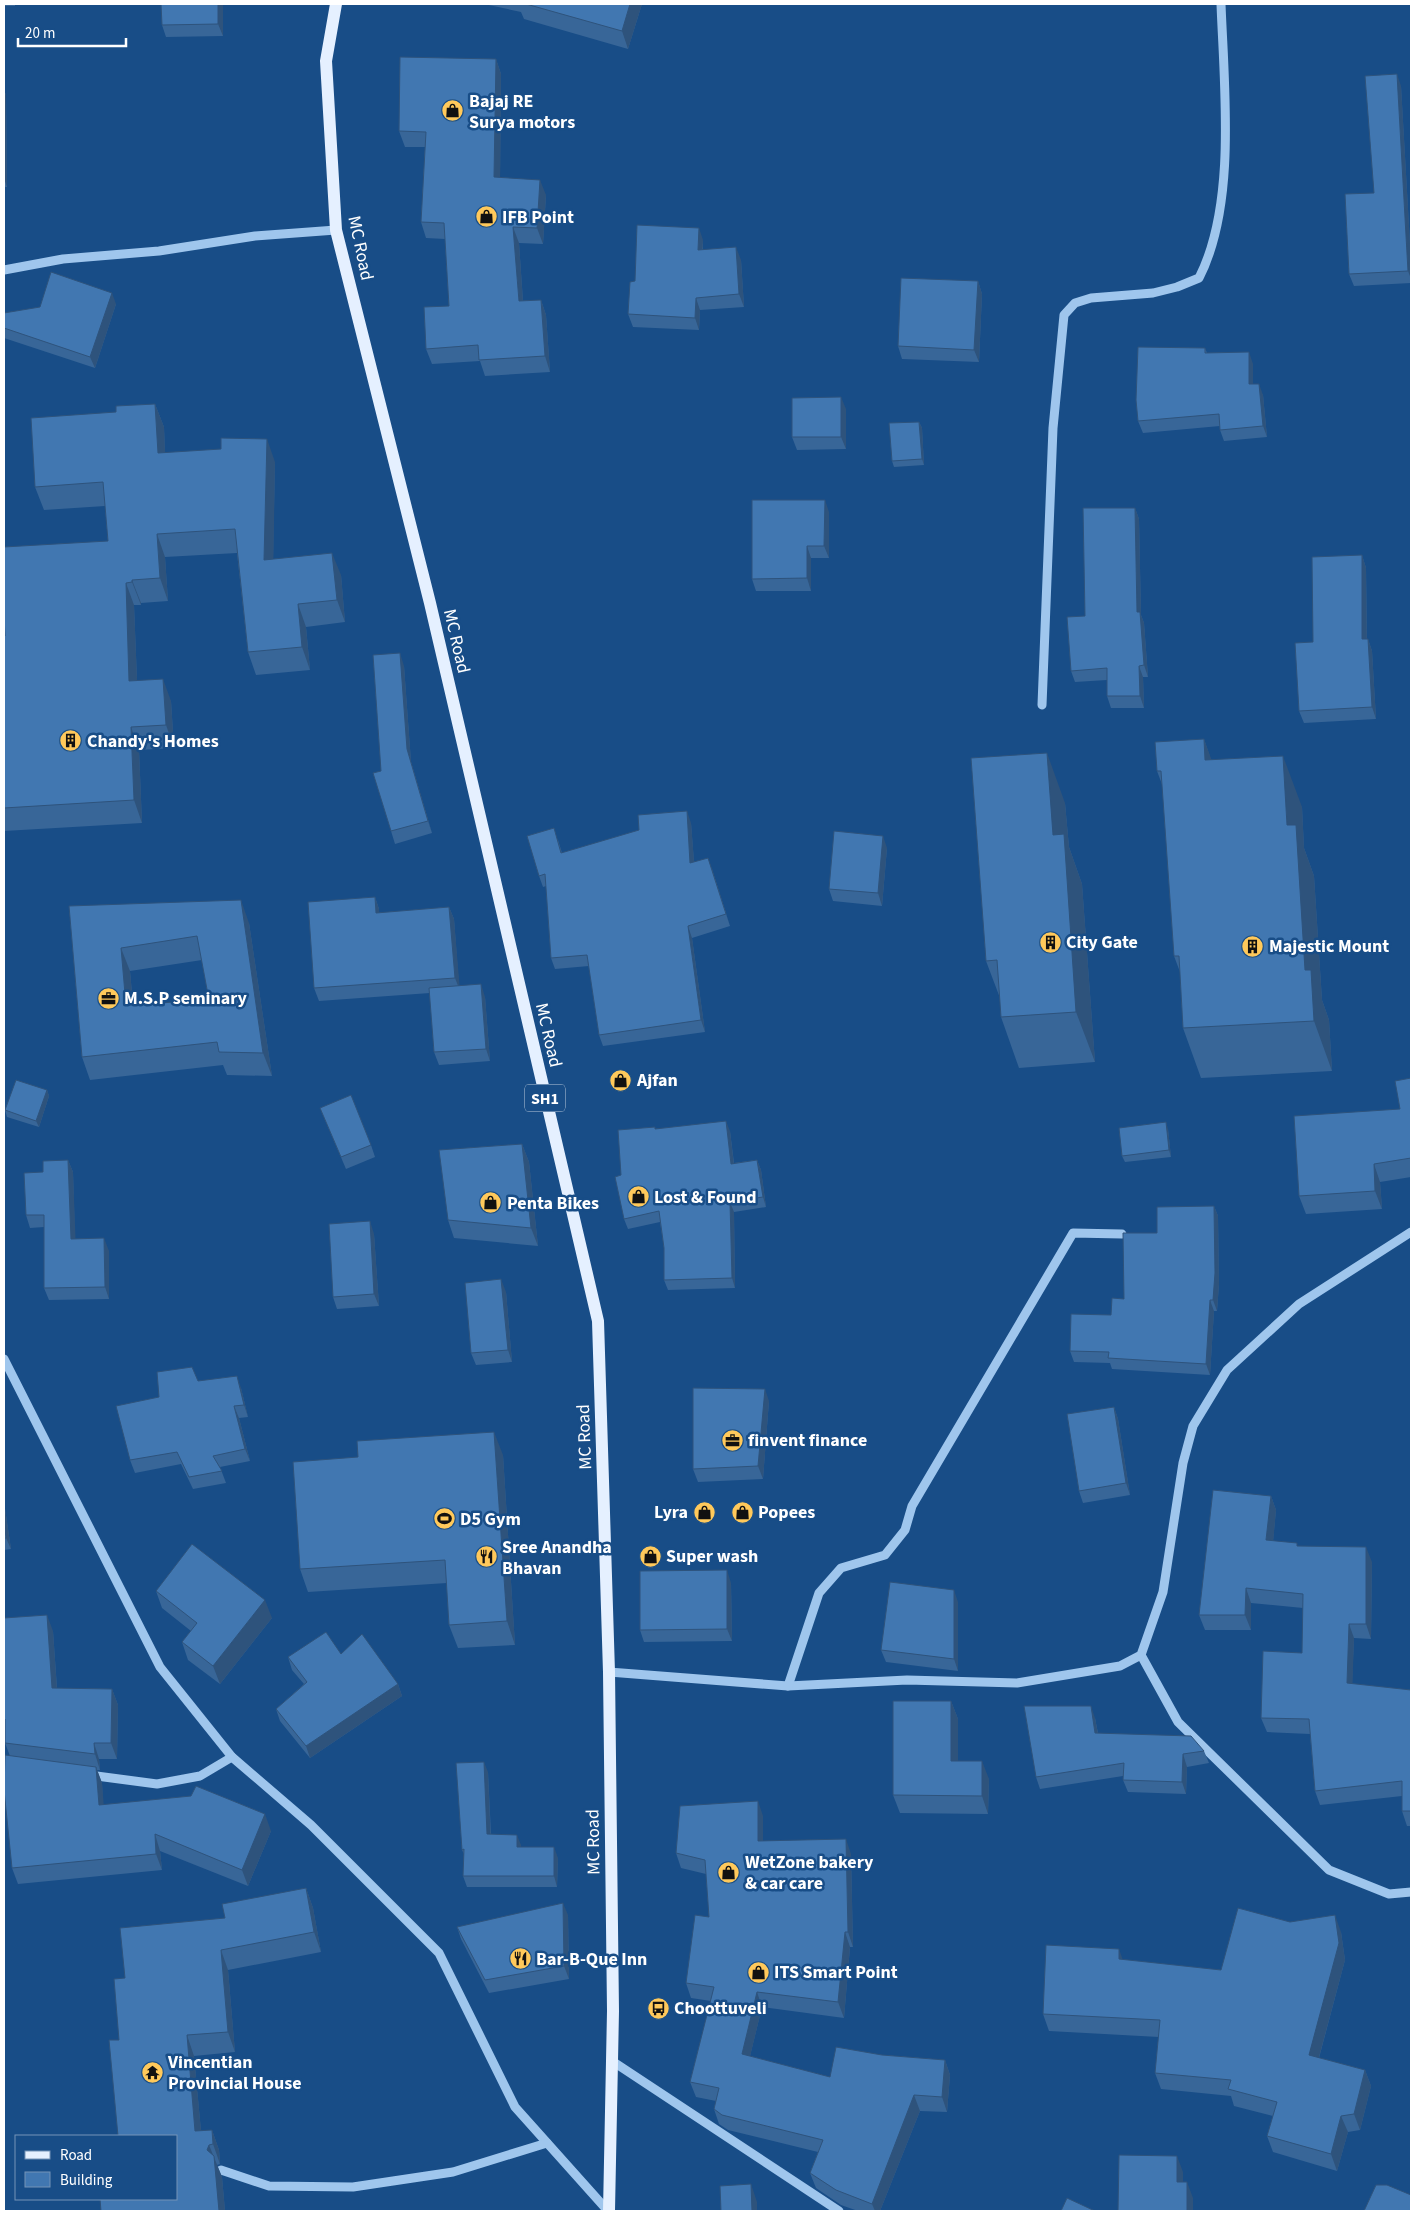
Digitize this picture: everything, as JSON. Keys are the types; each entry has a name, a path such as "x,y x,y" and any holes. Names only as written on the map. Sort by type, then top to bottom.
{"main road":[{"name":"MC Road","path":"336,4 326,61 336,230 430,603 598,1321 609,1672 612,2061 609,2211"}],"street":[{"path":"1042,705 1053,428 1064,315 1074,303 1091,298 1153,293 1177,288 1199,278 1206,264 1219,217 1226,132 1221,4"},
{"path":"4,270 63,259 159,251 255,236 336,230"},
{"path":"609,1672 788,1686 907,1680 1016,1683 1120,1666 1141,1655 1164,1592 1183,1463 1193,1426 1228,1370 1299,1304 1411,1232"},
{"path":"788,1686 820,1593 840,1568 884,1555 905,1530 912,1506 1073,1233 1122,1234"},
{"path":"4,1359 160,1667 232,1757 311,1825 439,1953 515,2107 609,2211"},
{"path":"1141,1655 1178,1722 1329,1870 1389,1894 1411,1892"},
{"path":"80,1774 157,1784 200,1776 232,1757"},
{"path":"612,2061 839,2211"},
{"path":"221,2170 269,2186 353,2187 453,2172 547,2142"}],"building":[{"path":"161,4 218,4 218,24 162,25"},
{"path":"526,4 630,4 622,31"},
{"path":"400,57 496,59 494,177 540,180 537,228 513,227 519,301 541,300 545,356 479,360 478,345 426,349 424,307 449,306 444,223 421,222 426,132 399,131"},
{"path":"1397,74 1408,271 1349,274 1345,194 1374,193 1365,76"},
{"path":"637,225 699,228 698,250 736,247 739,294 696,298 695,318 628,314 630,282 635,281"},
{"path":"51,272 112,293 90,357 4,328 4,313 40,307"},
{"path":"901,278 978,281 974,350 898,346"},
{"path":"1138,347 1205,348 1205,353 1249,352 1249,384 1259,384 1263,426 1220,430 1219,414 1138,421 1136,400"},
{"path":"841,397 841,437 792,437 792,398"},
{"path":"155,404 158,453 221,449 221,438 267,439 264,560 332,553 337,600 298,604 302,647 248,652 235,529 157,534 160,578 132,580 132,582 126,583 129,681 163,679 166,725 131,727 134,800 4,808 4,547 108,541 103,482 35,487 31,418 116,412 116,406"},
{"path":"919,422 922,459 892,461 889,423"},
{"path":"752,500 825,500 824,546 807,546 807,578 752,579"},
{"path":"1083,508 1135,508 1137,612 1140,612 1144,665 1139,666 1140,696 1107,696 1107,668 1071,671 1067,617 1085,616"},
{"path":"1362,555 1362,639 1368,639 1372,707 1299,711 1295,643 1313,642 1312,557"},
{"path":"400,653 407,749 428,821 391,831 373,773 381,771 373,655"},
{"name":"Majestic Mount","path":"1204,739 1205,760 1283,756 1287,825 1296,825 1305,970 1311,970 1314,1021 1183,1028 1179,956 1174,956 1161,771 1157,771 1155,742"},
{"name":"City Gate","path":"1047,753 1053,835 1064,834 1076,1012 1001,1017 997,960 986,961 971,758"},
{"path":"687,811 690,863 708,858 726,914 688,926 701,1020 599,1035 587,955 551,958 545,874 539,876 527,836 554,828 561,853 639,830 638,815"},
{"path":"834,831 883,836 878,893 829,889"},
{"path":"375,897 376,913 449,907 455,978 314,988 308,902"},
{"name":"M.S.P seminary","path":"241,900 263,1053 219,1052 217,1042 82,1057 69,906","holes":["197,936 209,1000 126,1005 121,948"]},
{"path":"481,984 486,1049 434,1052 429,988"},
{"path":"1411,1078 1411,1158 1374,1164 1375,1191 1299,1196 1294,1116 1400,1109 1395,1081"},
{"path":"16,1080 47,1090 36,1121 5,1110"},
{"path":"351,1095 371,1145 341,1157 320,1108"},
{"path":"726,1121 731,1164 757,1160 763,1197 730,1202 732,1278 664,1280 664,1248 659,1211 624,1219 615,1177 621,1175 618,1130 655,1127 655,1129"},
{"path":"1166,1122 1169,1150 1122,1156 1119,1128"},
{"name":"Penta Bikes","path":"522,1144 531,1228 448,1220 439,1150"},
{"path":"68,1160 71,1239 104,1238 105,1287 44,1288 44,1215 26,1215 24,1173 43,1172 43,1161"},
{"path":"1214,1206 1215,1273 1213,1300 1210,1300 1206,1364 1108,1358 1109,1352 1070,1351 1071,1314 1111,1315 1112,1298 1124,1299 1123,1233 1157,1233 1157,1207"},
{"path":"370,1221 374,1294 333,1297 329,1224"},
{"path":"501,1279 508,1350 471,1353 465,1283"},
{"path":"192,1367 198,1381 237,1376 244,1405 234,1406 245,1449 213,1456 222,1471 189,1477 177,1452 130,1460 116,1406 159,1397 157,1372"},
{"name":"finvent finance","path":"693,1388 765,1389 758,1466 693,1469"},
{"path":"1114,1407 1126,1483 1079,1491 1067,1414"},
{"path":"494,1432 507,1621 449,1625 445,1560 300,1569 293,1462 358,1457 357,1441"},
{"path":"1213,1490 1271,1496 1266,1540 1297,1543 1297,1546 1366,1547 1366,1624 1349,1624 1347,1683 1411,1690 1411,1811 1402,1811 1402,1781 1315,1791 1309,1719 1261,1718 1263,1651 1302,1653 1303,1594 1246,1588 1245,1615 1199,1615"},
{"path":"4,1520 6,1538 4,1538"},
{"path":"192,1544 265,1600 213,1666 182,1642 197,1623 156,1591"},
{"path":"727,1570 727,1629 640,1630 640,1571"},
{"path":"890,1582 954,1590 954,1659 881,1650"},
{"path":"47,1615 52,1688 112,1689 111,1743 94,1743 95,1754 5,1743 4,1618"},
{"path":"326,1632 341,1654 362,1634 398,1684 306,1746 276,1709 307,1682 288,1657"},
{"path":"893,1701 951,1701 951,1761 982,1761 982,1796 893,1795"},
{"path":"1024,1706 1091,1706 1095,1733 1191,1736 1204,1751 1183,1754 1182,1782 1123,1780 1124,1763 1036,1777"},
{"path":"5,1755 96,1767 99,1805 191,1796 196,1786 265,1814 242,1870 155,1834 156,1854 12,1868 4,1790"},
{"path":"484,1762 487,1834 517,1835 517,1847 554,1847 554,1876 463,1876 464,1849 462,1850 456,1763"},
{"path":"758,1801 758,1841 846,1839 848,1932 845,1932 838,2002 757,1992 742,2054 830,2077 836,2047 882,2055 945,2060 942,2097 914,2095 872,2204 836,2190 810,2173 823,2140 722,2115 714,2109 719,2088 690,2082 714,1987 686,1983 695,1915 709,1917 705,1860 676,1853 680,1806"},
{"name":"Vincentian Provincial House","path":"306,1888 314,1932 221,1950 228,2032 187,2035 195,2131 212,2130 213,2144 209,2145 207,2150 214,2156 219,2211 101,2211 100,2200 178,2200 178,2135 118,2135 109,2040 119,2040 114,1979 125,1978 120,1928 225,1918 222,1904"},
{"name":"Bar-B-Que Inn","path":"563,1903 564,1966 485,1980 457,1927"},
{"path":"1238,1908 1290,1922 1335,1915 1339,1943 1309,2055 1365,2070 1354,2114 1341,2116 1331,2154 1267,2136 1277,2102 1228,2089 1231,2080 1155,2073 1160,2020 1043,2014 1046,1945 1119,1949 1119,1959 1221,1970"},
{"path":"1119,2155 1177,2156 1177,2182 1187,2182 1187,2211 1118,2211"},
{"path":"751,2184 752,2211 721,2211 720,2186"},
{"path":"1376,2185 1387,2185 1411,2195 1411,2211 1364,2211"},
{"path":"1067,2198 1095,2211 1061,2211"}],"place":[{"name":"Bajaj RE Surya motors","path":"453,111"},
{"name":"IFB Point","path":"486,217"},
{"name":"Chandy's Homes","path":"71,741"},
{"name":"City Gate","path":"1050,942"},
{"name":"Majestic Mount","path":"1253,946"},
{"name":"M.S.P seminary","path":"108,998"},
{"name":"Ajfan","path":"621,1080"},
{"name":"Lost & Found","path":"638,1197"},
{"name":"Penta Bikes","path":"491,1203"},
{"name":"finvent finance","path":"732,1440"},
{"name":"Lyra","path":"704,1512"},
{"name":"Popees","path":"742,1512"},
{"name":"D5 Gym","path":"444,1519"},
{"name":"Super wash","path":"650,1556"},
{"name":"Sree Anandha Bhavan","path":"486,1557"},
{"name":"WetZone bakery & car care","path":"729,1872"},
{"name":"Bar-B-Que Inn","path":"520,1959"},
{"name":"ITS Smart Point","path":"758,1972"},
{"name":"Choottuveli","path":"658,2008"},
{"name":"Vincentian Provincial House","path":"152,2072"}]}
